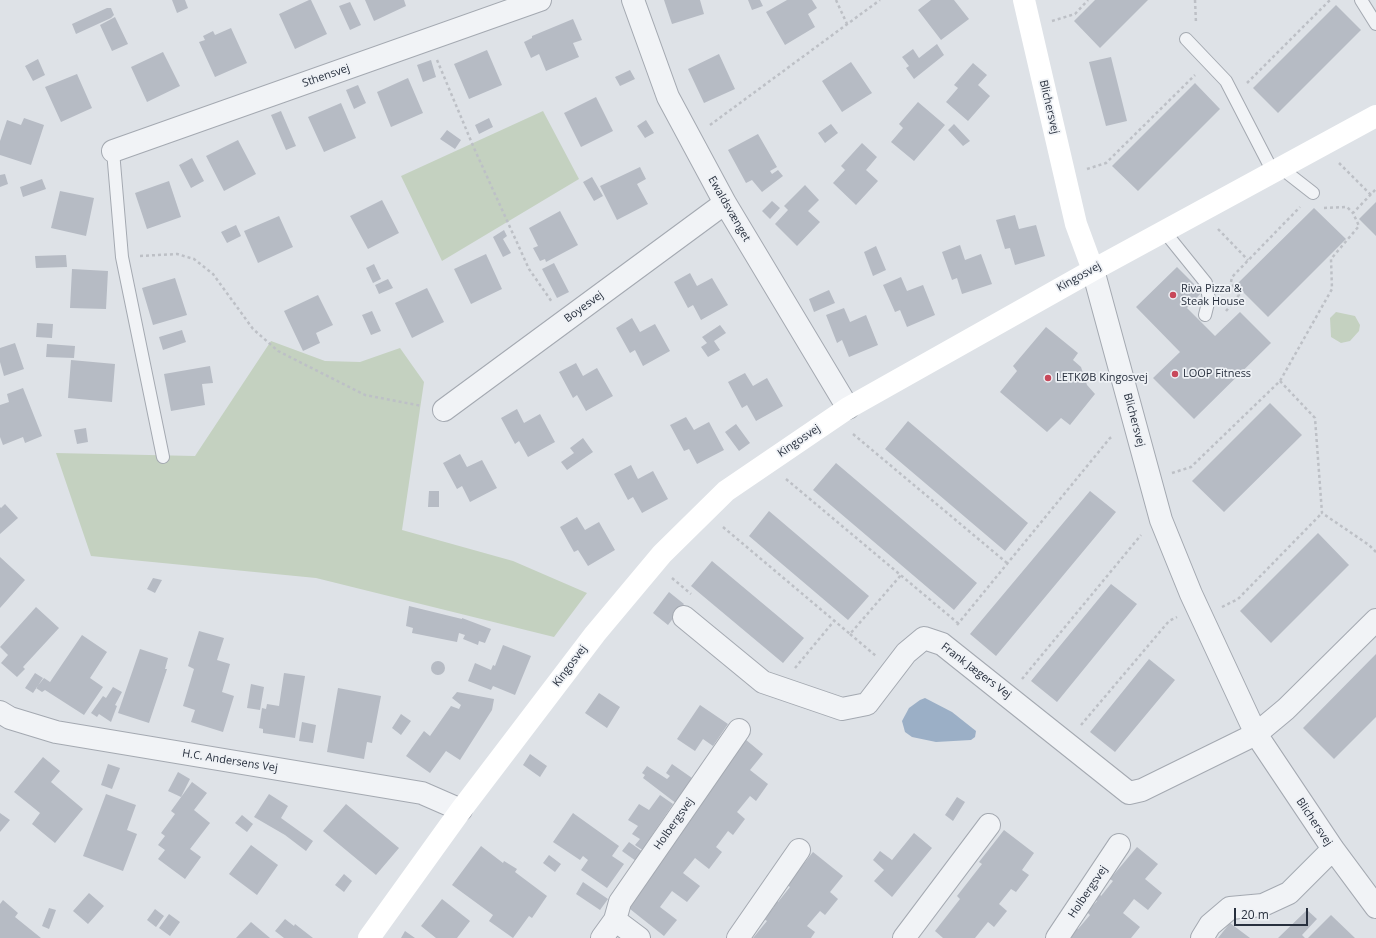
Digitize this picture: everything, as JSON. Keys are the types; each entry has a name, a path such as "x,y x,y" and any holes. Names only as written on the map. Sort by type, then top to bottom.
{"street":[{"name":"Sthensvej","path":"113,151 540,0"},
{"name":"Ewaldsvænget","path":"633,0 668,97 690,140 840,413"},
{"name":"Blichersvej","path":"1024,0 1076,224 1092,270 1161,520 1199,611 1256,734 1333,849 1376,907"},
{"name":"Kingosvej","path":"369,938 461,810 594,634 655,563 726,491 840,413 1092,270 1376,116"},
{"name":"Boyesvej","path":"444,410 725,203"},
{"name":"Frank Jægers Vej","path":"684,617 762,682 842,709 866,704 906,653 924,638 942,644 1009,695 1129,793 1142,790 1256,734"},
{"path":"1256,734 1286,709 1376,620"},
{"name":"H.C. Andersens Vej","path":"3,719 56,732 422,793 461,810"},
{"name":"Holbergsvej","path":"602,938 615,920 620,902 739,730"},
{"path":"904,938 989,825"},
{"name":"Holbergsvej","path":"1057,938 1119,845"},
{"path":"1202,938 1210,926 1230,908 1263,905 1289,894 1333,849"},
{"path":"738,938 799,850"},
{"path":"615,920 639,938"}],"lane":[{"path":"1361,0 1376,24"},
{"path":"1186,39 1226,81 1277,170 1312,195"},
{"path":"113,151 122,257 163,457"},
{"path":"1164,231 1206,283 1209,299 1205,315"}],"path":[{"path":"836,0 847,24"},
{"path":"690,140 880,0"},
{"path":"1030,27 1075,14 1088,0"},
{"path":"1234,96 1330,0"},
{"path":"429,39 474,148 529,269 565,321"},
{"path":"1065,176 1106,163 1208,62"},
{"path":"1322,145 1371,195"},
{"path":"1353,213 1376,189"},
{"path":"1150,479 1191,468 1280,381 1332,290 1331,259 1359,226 1353,213 1347,207 1325,209 1312,195 1232,277 1231,282 1240,295 1224,314"},
{"path":"1200,211 1248,260"},
{"path":"122,257 177,254 194,259 213,274 253,329 278,351 365,394 444,410"},
{"path":"1067,742 1170,621 1238,600 1322,513 1315,418 1280,381"},
{"path":"840,413 1007,563"},
{"path":"942,644 1110,438 1136,427"},
{"path":"767,463 959,624"},
{"path":"705,512 893,670"},
{"path":"1322,513 1369,545 1376,552"},
{"path":"1009,695 1139,537 1161,520"},
{"path":"655,563 697,599"},
{"path":"850,634 901,575"},
{"path":"793,669 834,620"}],"green space":[{"path":"543,111 579,179 442,261 401,176"},
{"path":"1336,312 1355,316 1360,325 1359,331 1350,341 1341,343 1331,337 1330,318"},
{"path":"271,341 325,361 360,362 400,348 424,382 402,530 513,561 587,593 554,637 316,578 91,556 56,453 195,456"}],"water":[{"path":"925,698 952,712 976,731 975,737 971,740 936,742 912,737 905,732 902,721 909,708"}],"building":[{"path":"172,0 185,0 188,8 177,13"},
{"path":"311,0 327,34 295,49 279,14"},
{"path":"365,0 404,0 406,6 374,21"},
{"path":"664,0 700,0 704,14 672,24"},
{"path":"748,0 760,0 763,6 752,10"},
{"path":"787,0 812,0 817,8 808,14 815,27 785,45 766,12"},
{"path":"931,0 954,0 969,19 941,40 918,10"},
{"path":"1095,0 1148,0 1100,48 1074,21"},
{"path":"350,2 361,25 350,30 339,6"},
{"path":"1336,5 1361,30 1278,113 1253,88"},
{"path":"107,8 111,8 114,15 111,18 76,34 72,24"},
{"path":"115,17 128,44 112,51 100,25"},
{"path":"573,19 582,40 573,43 579,57 546,71 539,54 531,58 524,42 532,38 532,36"},
{"path":"231,28 247,63 215,77 199,42 205,40 203,36 213,31 215,35"},
{"path":"937,44 944,55 914,79 906,68 909,66 902,57 913,49 919,58"},
{"path":"487,50 502,85 469,99 454,64"},
{"path":"163,52 180,86 147,102 131,67"},
{"path":"719,54 735,89 704,103 688,69"},
{"path":"1111,57 1127,121 1106,126 1089,62"},
{"path":"38,59 45,75 33,81 25,66"},
{"path":"431,60 436,77 423,82 417,65"},
{"path":"851,62 872,93 842,112 822,81"},
{"path":"973,63 987,75 978,85 990,96 968,121 946,102 958,88 954,85"},
{"path":"630,70 635,79 620,86 615,77"},
{"path":"77,74 92,108 61,122 45,87"},
{"path":"408,78 423,113 391,127 377,92"},
{"path":"1195,83 1220,109 1138,191 1112,166"},
{"path":"358,85 366,103 354,109 346,90"},
{"path":"596,97 613,131 581,147 564,113"},
{"path":"918,102 945,125 914,161 891,142 903,128 899,124"},
{"path":"341,103 356,138 324,152 308,117"},
{"path":"281,111 296,146 286,150 271,115"},
{"path":"24,118 44,125 31,165 0,155 0,141 7,120 21,125"},
{"path":"489,118 493,127 479,134 475,125"},
{"path":"646,120 654,133 645,138 637,126"},
{"path":"831,124 838,133 825,143 818,133"},
{"path":"954,124 970,141 963,146 948,130"},
{"path":"447,130 461,140 455,149 440,139"},
{"path":"758,134 777,167 770,171 772,174 778,170 783,176 762,192 752,180 746,183 728,150"},
{"path":"238,140 256,174 224,191 206,156"},
{"path":"862,143 877,157 866,170 878,181 856,205 833,183 845,170 841,166"},
{"path":"192,158 204,181 191,188 179,165"},
{"path":"640,167 646,179 637,184 648,204 617,220 600,186"},
{"path":"5,174 8,184 0,187 0,175"},
{"path":"592,177 603,196 594,201 583,182"},
{"path":"42,179 46,189 23,197 20,187"},
{"path":"169,181 181,217 147,229 135,193"},
{"path":"805,185 819,200 808,211 820,222 797,246 775,224 788,210 784,206"},
{"path":"60,191 94,198 86,236 51,228"},
{"path":"382,200 399,233 368,249 350,216"},
{"path":"772,201 780,208 770,219 762,211"},
{"path":"1376,202 1376,236 1359,219"},
{"path":"1314,208 1346,239 1268,317 1236,285"},
{"path":"560,211 578,245 546,262 545,259 540,261 533,248 538,246 529,228"},
{"path":"1015,215 1019,229 1036,225 1045,256 1015,265 1010,248 1005,249 996,220"},
{"path":"279,216 293,247 258,263 244,231"},
{"path":"236,225 241,236 227,243 221,232"},
{"path":"504,230 507,236 503,239 511,253 503,257 493,237"},
{"path":"960,245 965,260 981,254 992,284 962,294 957,278 952,280 942,252"},
{"path":"876,246 886,270 873,276 864,252"},
{"path":"486,254 502,289 471,304 454,269"},
{"path":"66,255 67,267 36,268 35,256"},
{"path":"554,263 569,292 557,298 542,269"},
{"path":"374,264 381,279 373,283 366,268"},
{"path":"1177,267 1202,292 1187,308 1215,336 1240,312 1271,343 1194,419 1153,378 1180,352 1136,307"},
{"path":"72,269 108,271 106,309 70,308"},
{"path":"690,273 697,286 712,278 728,305 701,320 693,305 688,308 674,282"},
{"path":"901,277 907,291 923,285 935,315 907,327 900,310 895,312 883,285"},
{"path":"175,278 187,315 153,325 142,288"},
{"path":"388,279 393,288 379,294 375,285"},
{"path":"427,288 444,322 412,338 395,303"},
{"path":"829,290 835,303 814,312 809,299"},
{"path":"318,295 333,325 316,333 320,343 303,351 284,311"},
{"path":"844,308 850,322 866,315 878,345 849,357 842,340 837,343 826,315"},
{"path":"372,311 381,331 371,335 362,315"},
{"path":"632,318 640,332 655,324 670,351 643,366 635,350 630,353 616,328"},
{"path":"37,323 53,324 52,338 36,337"},
{"path":"720,325 726,333 714,341 720,350 708,357 701,347 707,343 702,337"},
{"name":"LETKØB Kingosvej","path":"1046,327 1078,353 1073,360 1081,367 1087,385 1095,394 1070,425 1061,418 1047,432 1000,392 1017,371 1013,366"},
{"path":"182,330 186,342 163,350 159,337"},
{"path":"15,343 24,369 4,376 0,362 0,348"},
{"path":"47,344 75,346 74,358 46,357"},
{"path":"71,360 115,364 112,402 68,398"},
{"path":"576,363 583,376 597,368 613,396 586,411 577,395 573,398 559,372"},
{"path":"210,366 213,383 202,384 205,405 171,411 164,374"},
{"path":"745,373 753,386 767,378 783,406 756,421 747,405 742,408 728,382"},
{"path":"23,388 42,436 25,443 23,437 3,445 0,437 0,405 9,402 7,394"},
{"path":"1270,403 1302,435 1224,512 1192,481"},
{"path":"517,409 524,423 540,414 555,442 528,457 519,441 515,444 501,418"},
{"path":"686,417 694,430 709,422 724,450 697,464 689,449 684,451 670,425"},
{"path":"908,421 1028,523 1005,551 885,449"},
{"path":"736,424 750,443 739,451 725,432"},
{"path":"86,428 88,442 77,444 74,430"},
{"path":"583,438 593,452 567,470 561,462 574,453 570,448"},
{"path":"460,454 467,467 482,460 497,488 470,502 462,486 457,489 443,463"},
{"path":"836,463 977,583 954,610 813,490"},
{"path":"631,465 638,479 653,471 668,499 642,513 633,497 628,500 614,474"},
{"path":"429,491 439,491 439,507 428,507"},
{"path":"1090,491 1116,512 996,656 970,634"},
{"path":"5,504 18,518 0,534 0,507 1,508"},
{"path":"769,511 869,596 848,620 749,536"},
{"path":"577,517 585,530 599,522 615,550 588,566 578,550 574,552 560,527"},
{"path":"1318,533 1349,565 1271,643 1240,611"},
{"path":"0,557 25,580 0,608"},
{"path":"712,561 804,638 783,663 691,586"},
{"path":"153,578 162,580 155,593 147,589"},
{"path":"1111,584 1137,604 1057,702 1031,681"},
{"path":"669,592 684,604 668,625 653,613"},
{"path":"409,606 462,618 491,629 485,643 479,641 478,645 463,639 465,635 459,633 457,642 412,633 413,628 406,626"},
{"path":"36,607 59,628 23,667 25,669 17,677 1,663 8,655 0,647"},
{"path":"199,631 224,638 217,660 230,664 222,692 234,696 223,732 191,722 195,710 183,706 194,669 188,666"},
{"path":"82,635 107,652 90,678 103,687 84,715 45,690 42,692 36,688 44,678 50,682"},
{"path":"503,645 531,656 515,695 493,686 491,690 468,681 475,663 491,670 493,665 495,666"},
{"path":"140,649 168,658 165,669 167,669 149,723 118,713"},
{"path":"1376,654 1376,717 1334,759 1303,728"},
{"path":"1149,659 1175,680 1115,752 1090,732"},
{"path":"438,661 443,663 445,668 443,673 438,675 433,673 431,668 433,663"},
{"path":"35,673 43,678 33,693 25,688"},
{"path":"284,673 305,676 295,738 263,733 263,729 259,728 262,708 266,709 267,704 279,706"},
{"path":"251,684 264,687 260,710 247,708"},
{"path":"113,687 122,692 115,705 117,706 111,722 99,714 97,717 91,713 103,696 106,698"},
{"path":"338,688 381,696 372,743 367,742 364,759 327,752"},
{"path":"457,692 494,699 492,710 460,760 446,751 430,773 406,756 424,731 430,736 451,706 459,709 461,705 452,698"},
{"path":"599,693 620,707 607,728 585,713"},
{"path":"700,705 728,724 713,746 703,739 695,751 677,739"},
{"path":"401,714 411,721 401,735 392,728"},
{"path":"302,722 316,725 313,743 299,741"},
{"path":"745,739 763,754 750,770 768,784 756,801 750,796 737,812 745,819 733,835 728,831 716,847 722,852 709,869 695,858 683,873 700,886 687,902 672,891 660,907 677,920 664,936 625,905"},
{"path":"530,754 547,766 540,777 523,765"},
{"path":"43,757 60,771 51,782 83,809 55,843 32,824 40,813 14,792"},
{"path":"108,764 120,768 112,789 101,785"},
{"path":"672,764 692,778 677,804 643,778 645,775 642,773 647,766 667,779 670,776 666,773"},
{"path":"178,772 190,779 181,797 168,791"},
{"path":"192,782 207,793 194,810 210,823 190,849 201,857 185,879 158,859 165,850 158,845 165,836 161,833 175,814 171,811"},
{"path":"106,794 136,805 127,830 137,834 123,871 83,856"},
{"path":"269,794 288,806 281,818 313,841 306,851 285,835 254,817"},
{"path":"660,795 673,804 646,844 648,845 644,851 635,845 640,839 632,834 638,826 628,820 639,804 649,810"},
{"path":"957,797 965,802 953,821 945,815"},
{"path":"346,804 399,848 376,875 323,831"},
{"path":"0,813 10,820 0,832"},
{"path":"573,813 619,846 612,856 624,864 607,888 581,870 588,860 583,856 580,860 553,842"},
{"path":"242,815 253,824 247,832 235,823"},
{"path":"1004,830 1034,853 1022,870 1029,875 1016,892 1011,889 999,904 1007,911 994,927 988,922 975,938 943,938 935,931 960,899 957,896 982,864 979,862"},
{"path":"914,833 932,848 892,897 874,881 884,870 873,860 880,851 892,860"},
{"path":"629,842 643,852 636,861 622,851"},
{"path":"251,845 278,865 257,895 229,874"},
{"path":"481,846 503,863 504,861 517,869 515,872 547,896 532,918 529,916 513,938 489,921 493,915 452,885"},
{"path":"1137,847 1158,864 1145,879 1162,893 1148,910 1134,899 1123,913 1140,927 1131,938 1071,938 1076,928 1078,929 1090,915 1087,912 1097,901 1095,899 1100,894 1101,896 1113,881 1110,879"},
{"path":"813,852 843,876 830,892 838,899 825,915 820,911 807,926 815,932 811,938 753,938 767,921 764,919 774,907 772,905 776,900 778,902 790,887 787,885"},
{"path":"549,855 561,864 555,872 543,863"},
{"path":"344,874 352,881 344,892 335,885"},
{"path":"583,882 608,899 600,910 576,894"},
{"path":"89,893 104,906 88,924 73,911"},
{"path":"442,899 470,921 457,938 436,938 421,926"},
{"path":"3,900 18,913 15,917 41,938 0,938 0,904"},
{"path":"49,908 56,910 49,929 42,926"},
{"path":"155,909 164,916 156,927 147,920"},
{"path":"1307,910 1317,919 1302,935 1305,938 1278,938"},
{"path":"169,914 180,922 170,936 159,928"},
{"path":"1331,915 1355,938 1308,938"},
{"path":"285,919 294,926 295,924 313,938 284,938 275,931"},
{"path":"251,922 270,938 236,938"},
{"path":"1230,923 1250,938 1218,938"},
{"path":"405,931 415,938 401,938"}],"place":[{"name":"Riva Pizza & Steak House","path":"1173,295"},
{"name":"LOOP Fitness","path":"1175,374"},
{"name":"LETKØB Kingosvej","path":"1048,378"}]}
